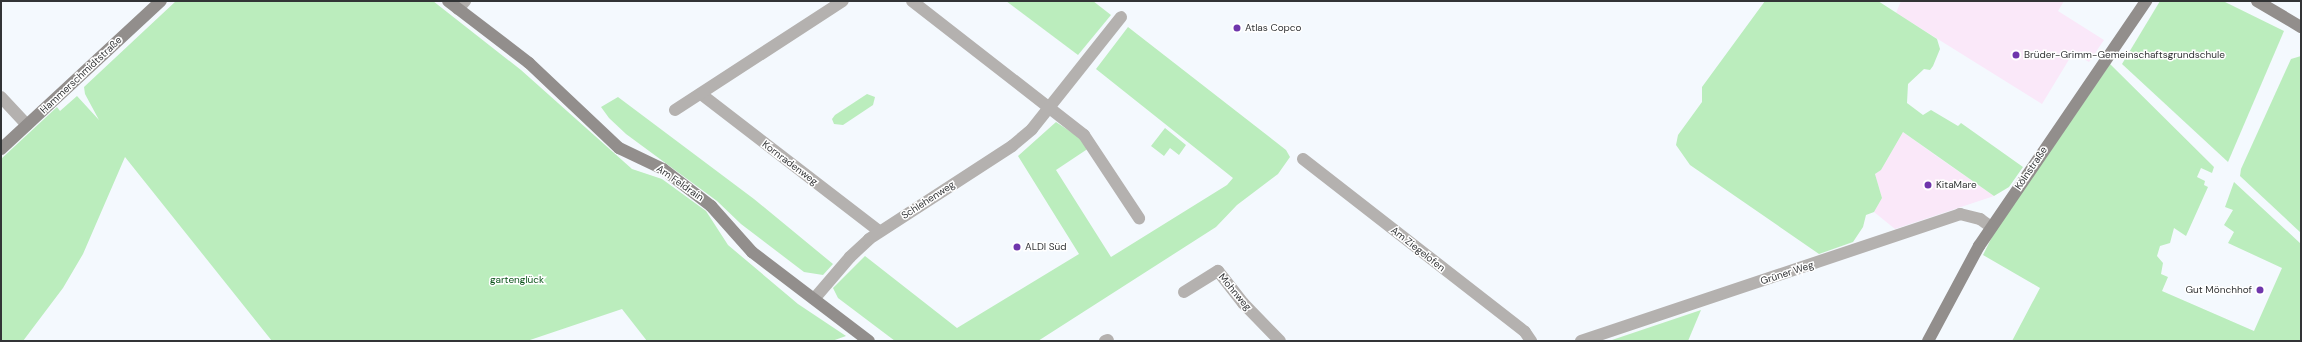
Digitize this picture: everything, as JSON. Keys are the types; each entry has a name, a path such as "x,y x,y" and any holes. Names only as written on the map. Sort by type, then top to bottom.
{"street":[{"name":"Hammerschmidtstraße","path":"1,149 161,1"},
{"name":"Am Feldrain","path":"448,1 462,5 530,63 619,148 663,169 711,206 752,252 870,341"},
{"path":"675,110 843,1"},
{"path":"912,1 1084,135 1093,146 1139,218"},
{"name":"Kölnstraße","path":"1928,341 1951,294 1991,227 2146,1"},
{"path":"2257,1 2301,26"},
{"name":"Schlehenweg","path":"814,299 850,257 879,231 1012,146 1032,129 1050,109 1121,17"},
{"name":"Kornradenweg","path":"701,94 879,231"},
{"path":"1,97 27,125"},
{"name":"Am Ziegelofen","path":"1303,159 1525,332 1531,341"},
{"name":"Grüner Weg","path":"1582,341 1960,214 1980,219 1991,227"},
{"name":"Mohnweg","path":"1184,292 1218,271 1231,290 1280,341"}],"shaded area":[{"name":"Brüder-Grimm-Gemeinschaftsgrundschule","path":"1901,1 2064,1 2058,11 2104,40 2089,62 2073,53 2042,104 1896,13"},
{"name":"KitaMare","path":"1903,132 1994,196 1895,229 1874,212 1882,198 1875,174 1881,170"}],"green space":[{"name":"gartenglück","path":"176,1 433,1 521,70 632,169 662,179 706,211 728,245 798,304 846,336 832,341 647,341 622,309 527,341 272,341 125,157 83,254 63,288 23,341 1,341 1,159 57,107 60,111 77,96 99,120 85,94 84,87"},
{"path":"1006,1 1093,1 1111,15 1078,55"},
{"path":"1765,1 1878,1 1937,39 1940,49 1933,66 1930,70 1924,69 1908,84 1907,103 1923,115 1931,110 1958,126 1961,123 2023,167 2009,187 1994,196 1903,132 1881,170 1875,174 1882,198 1874,212 1866,215 1863,227 1853,242 1819,254 1690,165 1676,145 1678,135 1702,102 1702,87"},
{"path":"2160,1 2223,1 2284,31 2228,162 2122,64"},
{"path":"1128,27 1286,150 1290,157 1278,174 1237,205 1216,227 1038,341 895,341 838,298 833,288 865,256 957,328 1079,254 1018,156 1056,122 1077,136 1089,148 1056,170 1111,257 1227,185 1233,178 1096,69"},
{"path":"2301,56 2301,233 2240,176 2241,169 2291,59"},
{"path":"2110,64 2214,167 2212,173 2201,168 2197,177 2205,181 2204,185 2208,187 2186,236 2174,228 2170,243 2160,246 2157,256 2163,263 2161,274 2168,277 2162,291 2254,331 2282,268 2228,243 2234,232 2224,225 2233,210 2225,207 2234,182 2301,244 2301,341 2012,341 2040,288 1983,255 1993,235"},
{"path":"867,94 875,97 873,105 843,125 834,124 832,119 835,115"},
{"path":"618,97 754,199 833,264 823,275 804,272 741,224 717,201 626,134 609,118 601,107"},
{"path":"1165,128 1186,145 1179,155 1170,148 1164,156 1151,146"},
{"path":"1701,310 1688,341 1609,341"}],"place":[{"name":"Atlas Copco","path":"1237,28"},
{"name":"Brüder-Grimm-Gemeinschaftsgrundschule","path":"2016,55"},
{"name":"KitaMare","path":"1928,185"},
{"name":"ALDI Süd","path":"1017,247"},
{"name":"Gut Mönchhof","path":"2260,290"}]}
